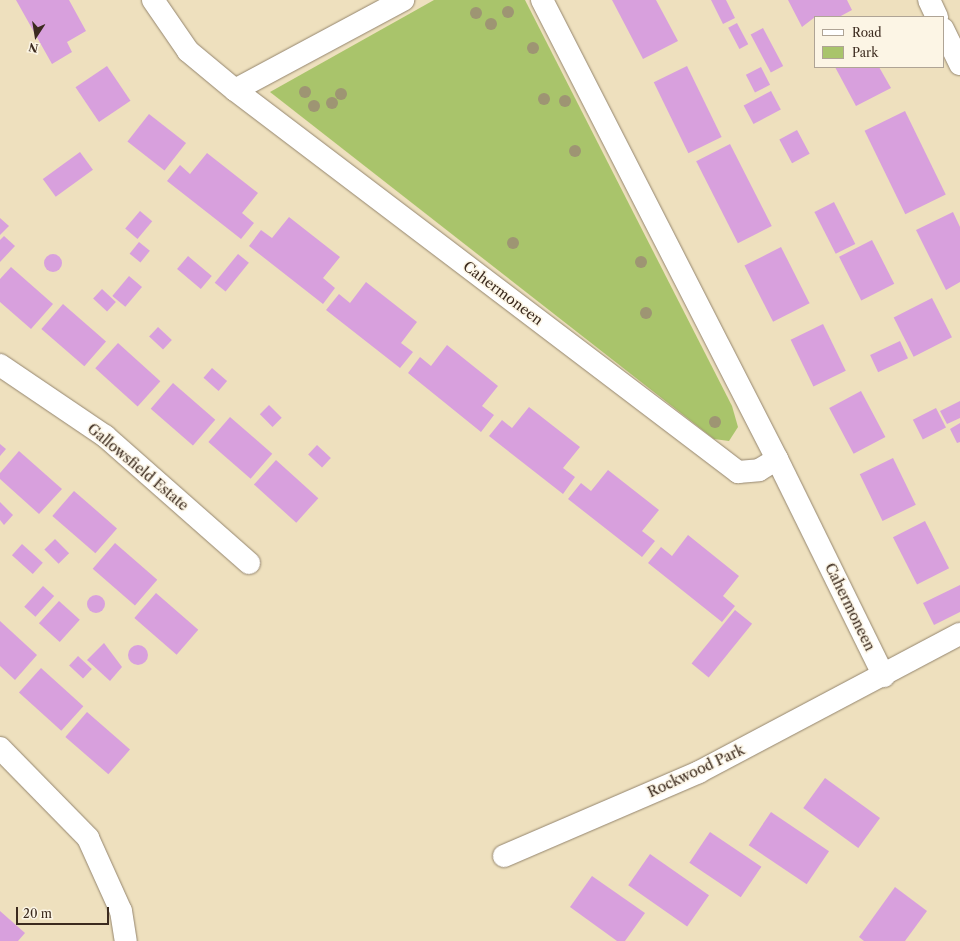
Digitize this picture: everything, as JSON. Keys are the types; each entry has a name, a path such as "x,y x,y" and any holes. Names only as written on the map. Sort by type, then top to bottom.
{"street":[{"name":"Cahermoneen","path":"153,0 188,51 235,90 738,472 759,470 777,459"},
{"path":"235,90 403,0"},
{"name":"Cahermoneen","path":"542,0 777,459 884,676"},
{"path":"929,0 937,16"},
{"path":"944,31 960,64"},
{"name":"Gallowsfield Estate","path":"0,365 105,436 249,563"},
{"path":"884,676 960,634"},
{"name":"Rockwood Park","path":"504,856 699,772 884,676"},
{"path":"0,748 88,838 122,911 126,941"}],"green space":[{"path":"434,0 525,0 732,406 738,427 729,441 714,439 270,92"}],"building":[{"path":"16,0 69,0 86,31 67,42 72,52 52,64"},
{"path":"612,0 656,0 678,41 643,59"},
{"path":"711,0 726,0 735,18 723,24"},
{"path":"788,0 847,0 852,10 841,16 814,16 814,18 802,27"},
{"path":"737,23 748,44 739,49 728,28"},
{"path":"763,28 783,66 771,73 751,35"},
{"path":"107,66 130,101 99,122 75,87"},
{"path":"687,66 722,137 688,153 654,82"},
{"path":"761,67 770,85 755,93 746,75"},
{"path":"836,68 880,68 891,88 856,106"},
{"path":"771,91 781,110 753,124 744,106"},
{"path":"905,111 946,195 905,214 865,131"},
{"path":"149,114 186,143 164,171 127,142"},
{"path":"797,130 810,154 792,163 779,139"},
{"path":"730,144 772,226 738,243 696,161"},
{"path":"80,152 93,170 56,197 43,179"},
{"path":"207,153 258,193 242,213 254,223 241,239 167,181 180,165 190,174"},
{"path":"834,202 855,244 836,254 814,212"},
{"path":"140,211 152,221 137,239 125,229"},
{"path":"953,212 960,227 960,282 946,290 916,230"},
{"path":"289,217 340,257 323,278 335,288 323,304 249,246 261,230 272,238"},
{"path":"0,218 9,226 0,235"},
{"path":"4,236 15,246 0,262 0,240"},
{"path":"872,240 894,284 861,300 839,257"},
{"path":"139,242 150,251 140,262 130,254"},
{"path":"781,247 810,303 773,322 744,266"},
{"path":"53,254 59,257 62,263 59,269 53,272 47,269 44,263 47,257"},
{"path":"238,254 249,263 226,292 215,283"},
{"path":"188,256 212,276 201,289 177,269"},
{"path":"11,267 53,304 31,329 0,302 0,279"},
{"path":"129,276 142,287 125,307 112,296"},
{"path":"366,282 417,322 401,343 413,352 400,368 326,310 339,294 350,303"},
{"path":"102,289 116,302 107,311 93,299"},
{"path":"932,298 952,337 914,357 894,318"},
{"path":"63,304 106,341 84,366 41,329"},
{"path":"823,324 846,371 813,387 791,340"},
{"path":"158,327 172,340 163,349 149,337"},
{"path":"900,341 908,358 878,372 870,355"},
{"path":"118,343 160,381 138,406 95,368"},
{"path":"447,345 498,386 482,406 494,415 481,432 408,373 420,357 431,366"},
{"path":"212,368 227,381 219,391 203,378"},
{"path":"173,383 215,420 193,445 151,409"},
{"path":"861,391 885,437 854,454 829,408"},
{"path":"960,401 960,418 947,424 940,411"},
{"path":"269,405 282,418 273,427 260,414"},
{"path":"529,407 580,447 563,468 575,477 563,494 489,436 502,420 512,428"},
{"path":"936,408 946,428 923,439 913,420"},
{"path":"230,417 272,454 251,479 208,442"},
{"path":"960,423 960,442 957,443 950,429"},
{"path":"0,444 6,449 0,456"},
{"path":"317,445 331,458 322,467 308,455"},
{"path":"19,451 62,489 39,514 0,479 0,473"},
{"path":"893,458 916,505 883,521 860,474"},
{"path":"276,460 318,498 296,523 254,485"},
{"path":"608,470 659,510 642,531 655,541 642,557 568,499 581,483 591,491"},
{"path":"74,491 117,528 95,553 52,516"},
{"path":"0,502 13,515 4,525 0,520"},
{"path":"925,521 949,568 917,585 893,537"},
{"path":"688,535 739,576 723,596 735,606 722,622 648,563 661,547 672,556"},
{"path":"55,539 69,553 59,564 44,550"},
{"path":"115,543 157,580 135,605 93,569"},
{"path":"22,544 43,563 33,574 12,555"},
{"path":"960,585 960,612 934,625 923,603"},
{"path":"43,586 54,596 35,617 24,607"},
{"path":"156,593 198,630 177,655 134,618"},
{"path":"96,595 102,598 105,604 102,610 96,613 90,610 87,604 90,598"},
{"path":"59,601 80,620 60,642 39,623"},
{"path":"735,610 752,624 709,677 692,664"},
{"path":"0,621 37,655 15,680 0,666"},
{"path":"104,643 122,667 110,681 87,660"},
{"path":"138,645 145,648 148,655 145,662 138,665 131,662 128,655 131,648"},
{"path":"78,656 92,669 83,678 69,666"},
{"path":"41,668 83,706 61,731 19,693"},
{"path":"87,712 130,749 108,774 65,737"},
{"path":"825,778 880,818 858,848 803,808"},
{"path":"771,812 829,851 807,884 749,845"},
{"path":"710,832 761,867 741,897 689,863"},
{"path":"650,854 709,895 687,926 628,885"},
{"path":"592,876 645,913 625,941 617,941 570,907"},
{"path":"895,887 927,911 905,941 864,941 859,937"},
{"path":"0,911 25,933 18,941 0,941"}]}
